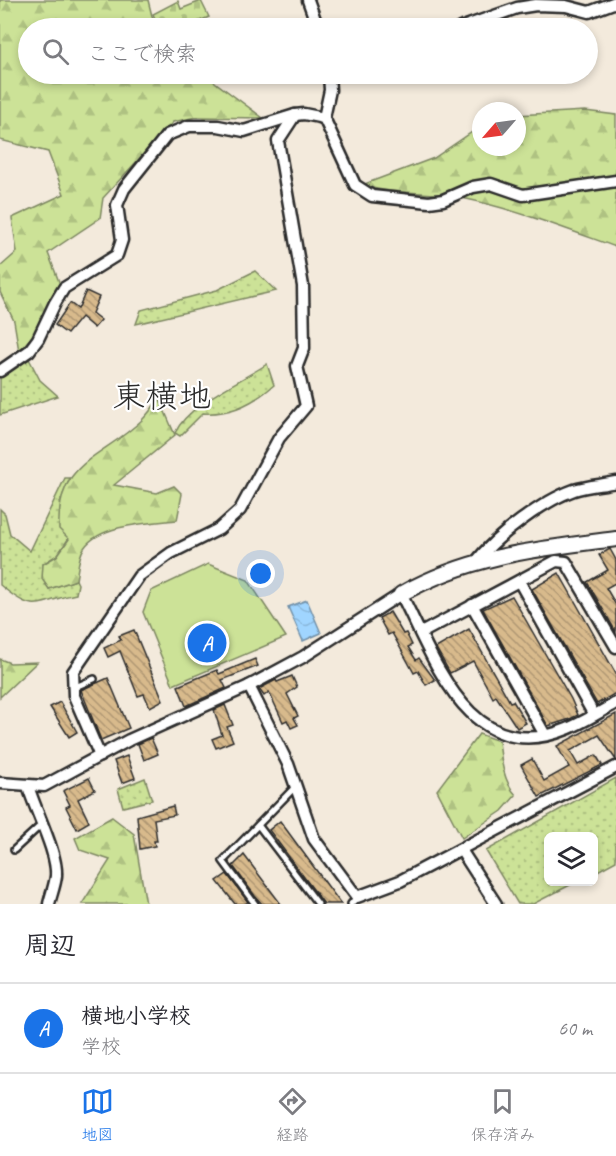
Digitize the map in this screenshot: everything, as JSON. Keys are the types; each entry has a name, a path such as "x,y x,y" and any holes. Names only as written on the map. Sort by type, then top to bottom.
{"street":[{"path":"308,0 314,18"},
{"path":"488,18 517,8 536,5 566,6 589,12 616,2"},
{"path":"330,84 324,118 355,185 372,195 429,202 443,200 473,187 491,184 523,195 616,181"},
{"path":"0,371 29,351 38,339 64,288 117,255 122,240 117,205 124,189 167,135 189,126 203,124 244,131 295,115 304,114 324,118"},
{"path":"100,756 73,688 73,672 139,576 171,553 219,529 240,510 279,438 306,406 297,366 304,348 303,286 278,141 295,115"},
{"path":"476,562 486,548 562,496 576,490 616,482"},
{"path":"0,783 44,786 100,756 249,686 331,640 422,582 476,562 518,551 616,539"},
{"path":"421,633 556,561 567,562 616,647"},
{"path":"519,580 594,715"},
{"path":"401,594 453,694 472,717 491,729 514,736 545,735 567,729 616,703"},
{"path":"472,605 545,735"},
{"path":"249,686 288,764 314,839 354,901 461,850 616,767"},
{"path":"28,786 41,825 55,855 56,875 49,904"},
{"path":"461,850 496,904"}],"lane":[{"path":"73,688 94,678"},
{"path":"255,904 224,861 295,787"},
{"path":"14,850 41,825"},
{"path":"258,825 318,904"}],"green space":[{"path":"0,0 148,0 152,18 18,18 18,84 217,84 263,118 196,117 173,122 103,198 100,218 48,253 61,287 45,322 19,351 14,321 0,292 0,267 17,252 12,218 64,194 48,152 0,140"},
{"path":"178,1 181,9 201,1 209,17 155,18 153,14"},
{"path":"585,111 616,115 616,247 540,220 482,203 450,196 386,191 362,185 434,158 472,132 472,156 526,156 526,114"},
{"path":"255,271 276,291 136,324 141,310 217,290"},
{"path":"27,355 40,380 58,396 0,415 0,378"},
{"path":"267,364 274,385 266,391 232,410 203,413 180,436 175,433 191,412 203,403"},
{"path":"159,398 175,435 114,485 157,493 174,486 182,494 177,520 127,526 102,534 84,548 79,559 76,580 49,589 42,579 43,564 57,556 69,539 59,529 60,506 65,489 73,475 142,420"},
{"path":"65,478 70,478 60,502 69,538 58,554 43,564 49,589 76,580 78,584 76,594 44,603 29,604 0,585 0,509 5,514 10,534 30,551"},
{"path":"208,564 248,580 286,637 173,685 143,612 151,591"},
{"path":"0,659 10,663 37,662 0,697"},
{"path":"479,734 499,741 505,777 516,795 502,811 462,838 437,790"},
{"path":"145,778 152,800 123,807 118,789"},
{"path":"616,778 616,861 598,871 598,832 544,832 544,886 568,886 533,904 518,904 486,851"},
{"path":"112,817 134,834 146,904 82,904 110,860 80,850 75,838"}],"water":[{"path":"307,600 321,633 303,641 288,607"}],"building":[{"path":"86,291 99,297 92,313 101,320 94,328 81,317 67,334 55,325 70,303 78,309"},
{"path":"610,549 616,560 616,585 615,583 606,588 616,605 616,632 587,582 608,570 599,555"},
{"path":"559,573 616,674 616,693 597,704 532,589"},
{"path":"512,596 578,715 548,726 483,609"},
{"path":"390,612 403,634 406,633 412,645 408,647 416,660 419,658 435,680 426,685 418,671 414,673 392,633 388,635 379,618"},
{"path":"469,629 510,702 513,701 526,723 517,728 496,696 493,698 473,661 450,673 436,648"},
{"path":"134,630 163,700 150,707 144,694 138,696 120,651 108,657 104,648 121,640 119,636"},
{"path":"255,659 258,666 222,680 226,688 186,706 178,686 217,670 219,674"},
{"path":"292,676 297,687 287,694 298,716 294,718 298,725 291,728 287,720 283,722 269,692 264,696 259,689 276,680 277,682"},
{"path":"108,678 129,728 101,740 81,690"},
{"path":"60,702 77,732 69,737 50,707"},
{"path":"225,705 233,725 227,727 233,741 216,748 212,739 222,735 214,710"},
{"path":"616,714 616,760 599,735 570,751 578,765 596,755 602,765 539,797 521,765 532,759 544,781 569,767 557,746"},
{"path":"151,738 158,754 144,760 138,744"},
{"path":"127,756 135,778 122,783 114,761"},
{"path":"89,778 95,790 78,799 89,822 77,829 66,807 70,805 63,791"},
{"path":"173,806 175,815 154,819 157,841 154,841 155,846 140,849 137,816"},
{"path":"280,821 341,904 324,904 269,830"},
{"path":"244,855 281,904 262,904 255,896 233,866"},
{"path":"227,874 248,902 235,904 217,881"}],"place":[{"name":"横地小学校","path":"207,643"}],"district":[{"name":"東横地","path":"162,395"}]}
